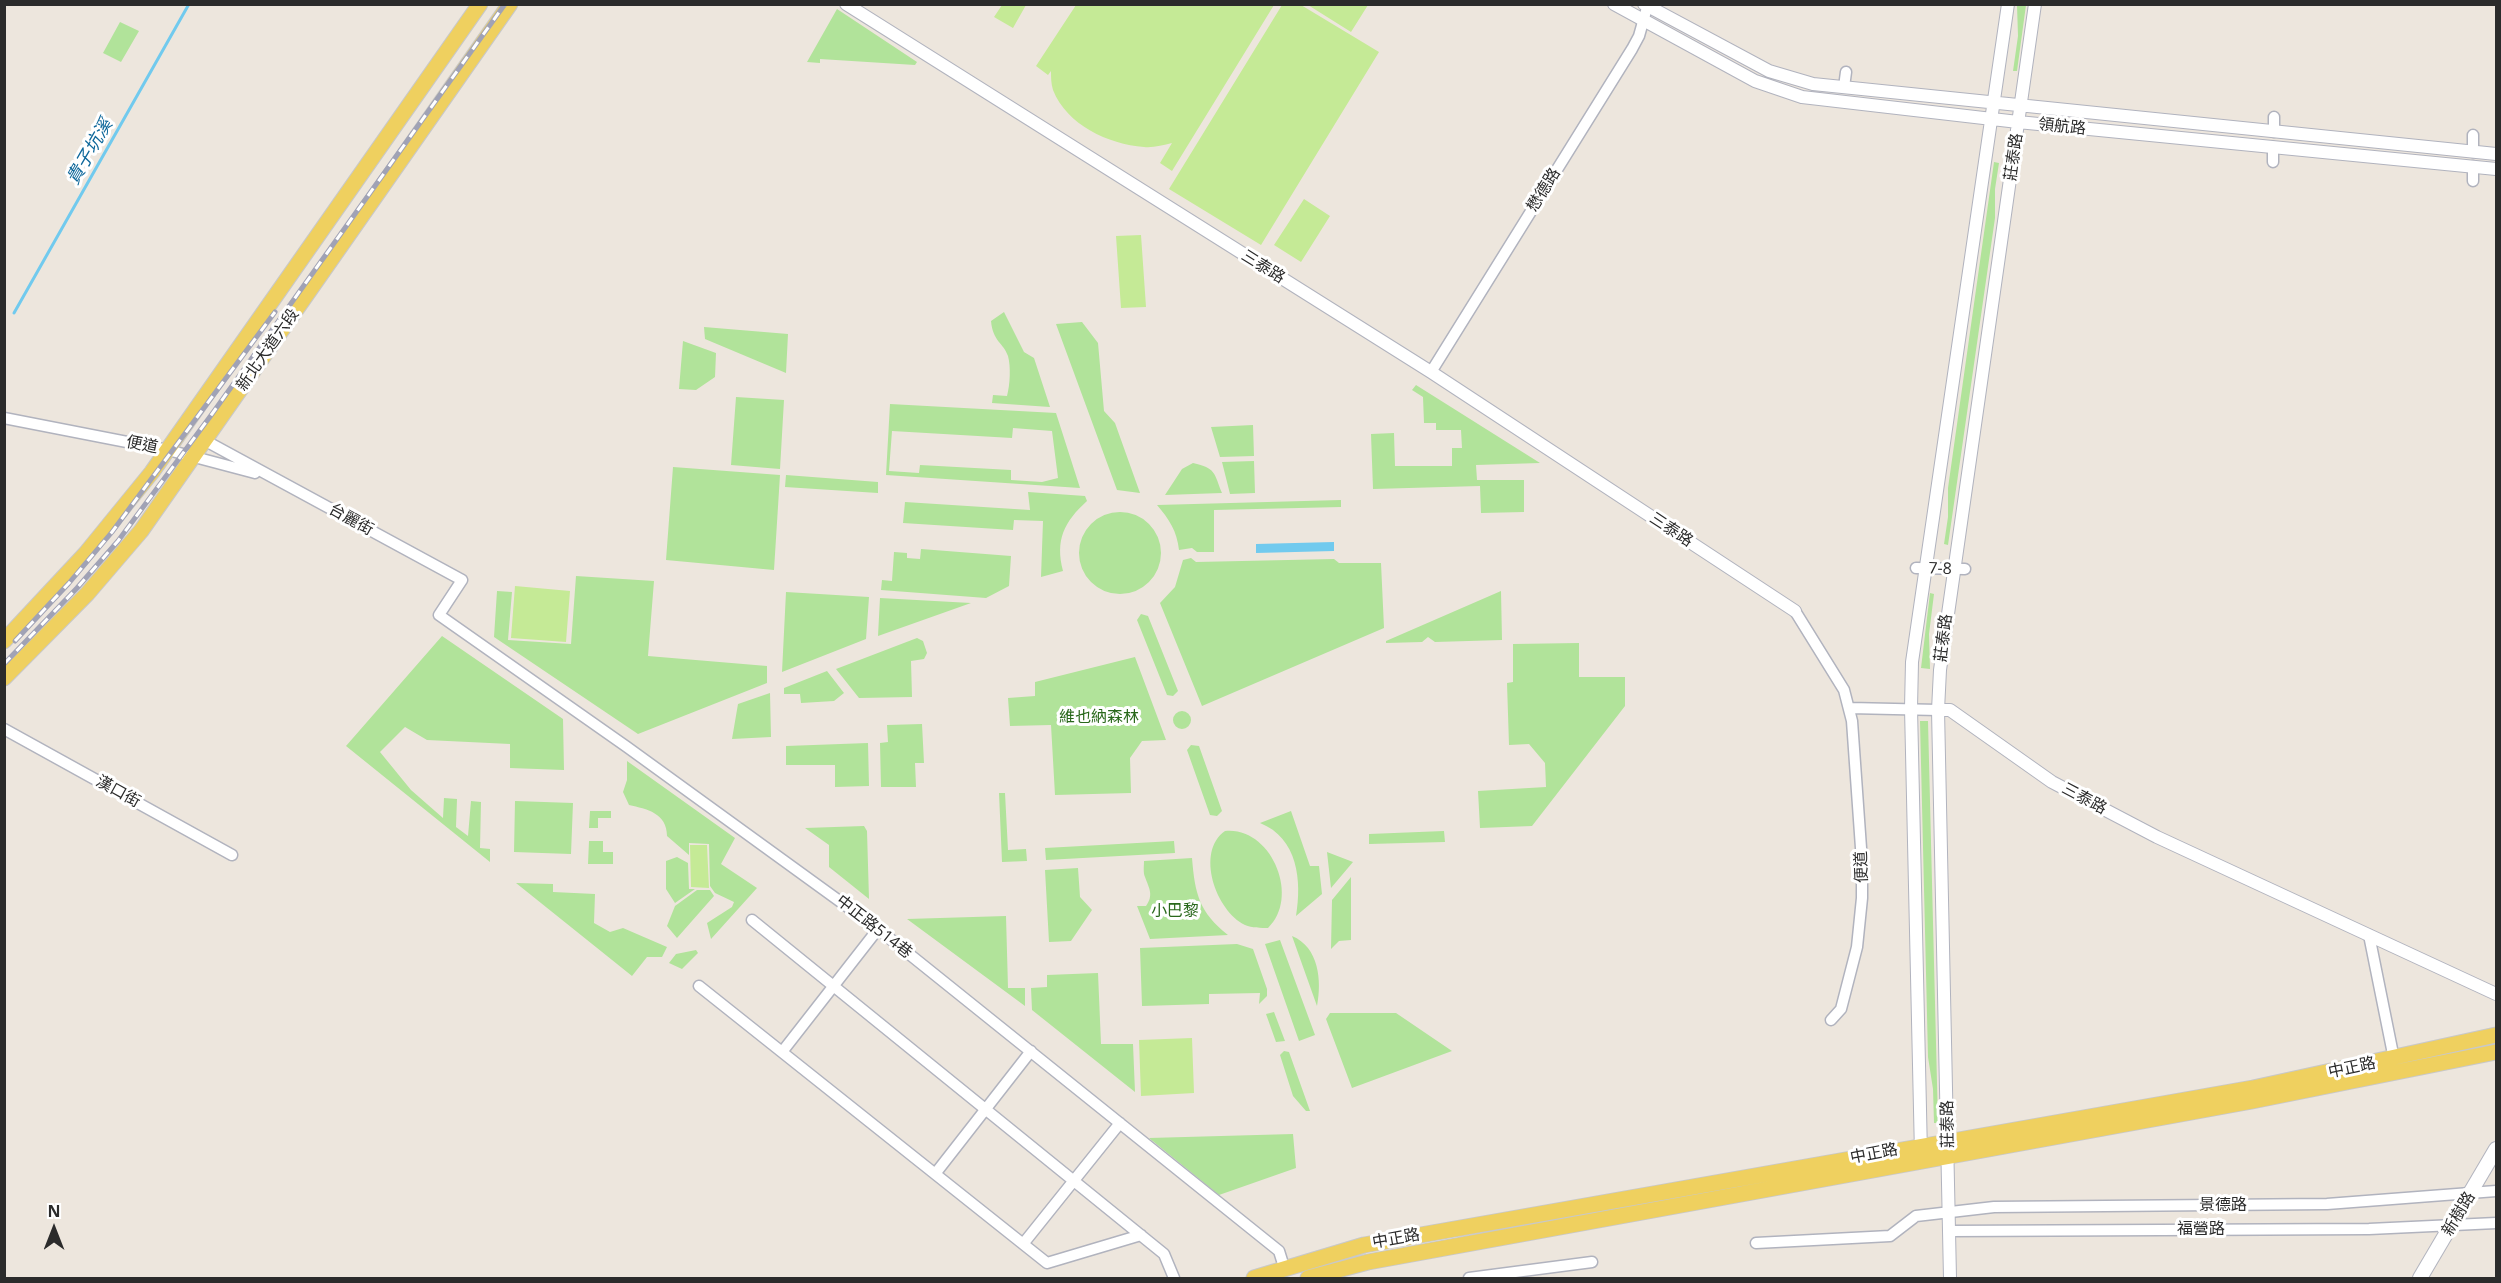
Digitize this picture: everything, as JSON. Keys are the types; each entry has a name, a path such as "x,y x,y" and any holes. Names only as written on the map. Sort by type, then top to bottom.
{"main road":[{"name":"新北大道六段","path":"4,641 86,553 168,450 480,4"},
{"name":"新北大道六段","path":"4,678 125,552 510,4"},
{"name":"中正路","path":"1254,1278 1286,1273 1364,1245 1384,1241 2253,1088 2496,1035"},
{"name":"中正路","path":"1308,1278 1388,1259 2259,1100 2496,1052"},
{"name":"新樹路","path":"2420,1278 2496,1149"},
{"path":"1384,1241 1388,1259"}],"street":[{"name":"三泰路","path":"846,4 1431,372 1795,611 1844,690 1850,708 1950,710 2052,782 2136,826 2496,994"},
{"name":"領航路","path":"1614,4 1755,81 1787,93 1816,99 2018,122 2496,169"},
{"name":"莊泰路","path":"1921,1162 1911,708 1912,662 1921,568 2008,4"},
{"name":"莊泰路","path":"1950,1278 1938,710 1940,670 1959,569 2035,4"},
{"name":"懋德路","path":"1431,372 1632,49 1644,21 1646,5"},
{"name":"領航路","path":"1646,5 1776,74 1813,84 2496,154"},
{"path":"1844,87 1846,72"},
{"path":"2274,117 2274,132"},
{"path":"2473,135 2473,152"},
{"path":"2273,162 2274,147"},
{"path":"2473,166 2473,181"},
{"name":"便道","path":"4,418 168,450 278,480"},
{"name":"台麗街","path":"204,440 462,580 439,615"},
{"name":"7-8","path":"1921,568 1959,569"},
{"name":"中正路514巷","path":"439,615 646,760 878,929 1279,1251 1286,1273"},
{"name":"便道","path":"1832,1020 1841,1008 1857,947 1862,898 1861,851 1850,708"},
{"name":"漢口街","path":"4,729 232,855"},
{"path":"752,920 1164,1254 1174,1278"},
{"path":"782,1052 878,929"},
{"path":"2369,935 2394,1059"},
{"path":"699,986 1047,1263 1141,1235"},
{"path":"935,1174 1031,1051"},
{"path":"1023,1244 1120,1123"},
{"name":"景德路","path":"1949,1212 2021,1206 2327,1204 2496,1191"},
{"path":"1755,1243 1890,1236 1916,1216 1949,1212"},
{"name":"福營路","path":"1950,1231 2369,1229 2496,1223"},
{"path":"1469,1278 1592,1262"}],"green space":[{"path":"1002,5 1026,5 1013,28 994,17"},
{"path":"1076,5 1274,5 1172,171 1160,163 1172,143 1151,147 1130,145 1103,137 1090,130 1078,123 1059,102 1052,88 1051,71 1048,75 1036,66"},
{"path":"1282,5 1301,5 1379,52 1261,245 1169,189"},
{"path":"1308,5 1368,5 1351,32"},
{"path":"2017,5 2026,5 2017,71 2013,71 2018,36"},
{"path":"837,9 917,62 915,65 820,59 820,63 807,62"},
{"path":"120,22 139,31 121,62 103,53"},
{"path":"1994,162 1999,163 1995,189 1995,218 1948,545 1944,544 1948,517 1948,488"},
{"path":"1304,199 1330,216 1301,262 1274,245"},
{"path":"1141,235 1146,307 1121,308 1116,236"},
{"path":"1004,312 1024,352 1034,358 1050,407 992,403 993,395 1007,396 1009,387 1008,356 996,338 991,321"},
{"path":"1082,322 1098,343 1104,411 1115,423 1140,493 1117,490 1056,324"},
{"path":"704,327 788,334 786,373 705,339"},
{"path":"683,341 716,353 715,377 696,390 679,389"},
{"path":"1416,385 1540,463 1476,465 1477,480 1524,480 1524,512 1481,513 1480,486 1373,489 1371,434 1394,433 1395,466 1452,466 1452,448 1462,448 1461,430 1436,430 1436,423 1424,423 1423,397 1412,390"},
{"path":"736,397 784,400 780,469 731,465"},
{"path":"890,404 1056,413 1080,488 886,475","holes":["1013,428 1052,431 1058,478 1042,482 1011,480 1011,470 920,465 919,473 889,471 892,431 1012,438"]},
{"path":"1253,425 1254,456 1220,457 1211,427"},
{"path":"1254,461 1255,493 1230,494 1222,462"},
{"path":"1193,463 1213,472 1222,493 1165,495 1182,469"},
{"path":"673,467 780,475 774,570 666,560"},
{"path":"786,475 878,482 878,493 785,487"},
{"path":"1028,492 1085,496 1087,501 1072,516 1063,532 1060,550 1063,571 1041,577 1043,521 1014,520 1013,530 903,523 905,502 1030,510"},
{"path":"1341,500 1341,507 1214,510 1214,552 1197,552 1192,548 1179,550 1172,526 1157,505"},
{"path":"1112,512 1128,512 1143,519 1154,530 1161,545 1158,569 1149,582 1128,594 1112,594 1097,587 1086,576 1079,561 1079,545 1086,530 1097,519"},
{"path":"921,549 1011,556 1009,586 986,598 881,590 882,580 892,581 894,552 907,553 907,558 920,559"},
{"path":"1191,558 1196,562 1334,559 1339,563 1381,563 1384,628 1202,706 1160,603 1175,587 1183,560"},
{"path":"576,576 654,581 648,656 767,666 767,683 638,734 494,637 497,591 512,592 508,640 571,644"},
{"path":"515,586 570,591 566,642 511,638"},
{"path":"1501,591 1502,640 1435,642 1428,637 1422,642 1386,643 1386,641"},
{"path":"786,592 869,597 866,639 782,672"},
{"path":"1930,593 1934,594 1929,634 1930,669 1921,668"},
{"path":"880,598 971,603 878,636"},
{"path":"1141,614 1148,616 1178,691 1173,696 1167,695 1137,620"},
{"path":"442,636 563,719 564,770 510,768 510,744 427,740 405,727 380,752 411,790 443,818 444,798 457,799 456,827 468,836 471,801 481,802 480,848 490,849 490,862 346,746"},
{"path":"917,638 923,641 927,653 924,659 911,661 912,697 859,698 836,669"},
{"path":"1579,643 1579,677 1625,677 1625,706 1532,826 1480,828 1478,791 1546,787 1545,763 1529,744 1509,745 1507,683 1513,682 1513,644"},
{"name":"維也納森林","path":"1135,657 1166,740 1142,741 1130,758 1131,793 1055,795 1051,725 1010,726 1008,698 1035,696 1035,682"},
{"path":"827,671 844,693 834,701 801,703 800,694 784,694 784,688"},
{"path":"770,693 771,737 732,739 738,704"},
{"path":"1182,711 1188,714 1191,720 1188,726 1182,729 1176,726 1173,720 1176,714"},
{"path":"1920,721 1928,721 1938,1123 1934,1123 1933,1089 1928,1057"},
{"path":"922,724 924,763 915,763 916,787 881,787 880,743 888,742 887,725"},
{"path":"868,743 869,786 835,787 835,765 786,765 786,746"},
{"path":"1191,745 1199,746 1222,811 1217,816 1210,815 1187,750"},
{"path":"627,761 735,838 721,864 757,888 711,939 707,923 732,907 734,902 715,893 710,886 709,844 689,843 689,855 667,836 664,822 660,817 655,813 629,805 623,792 627,780"},
{"path":"999,793 1005,793 1008,850 1026,849 1027,861 1002,862"},
{"path":"515,801 573,803 571,854 514,852"},
{"path":"590,811 611,811 611,818 598,818 598,828 589,828"},
{"path":"1291,811 1310,866 1319,866 1322,894 1296,916 1297,875 1290,850 1273,830 1260,823"},
{"path":"864,826 867,831 869,899 829,867 829,845 805,828"},
{"path":"1225,831 1241,832 1256,840 1268,851 1276,866 1281,882 1282,899 1278,915 1268,928 1245,925 1225,907 1218,895 1210,866 1211,853 1216,840"},
{"path":"1444,831 1445,842 1369,844 1369,834"},
{"path":"589,841 603,841 603,852 613,852 613,864 588,864"},
{"path":"1174,841 1175,853 1046,860 1045,848"},
{"path":"690,845 707,845 709,888 691,887"},
{"path":"1327,852 1353,862 1331,888"},
{"path":"677,857 688,863 689,889 695,889 675,903 666,889 666,861"},
{"name":"小巴黎","path":"1192,858 1200,901 1218,927 1228,935 1150,939 1137,906 1146,906 1150,898 1144,873 1144,861"},
{"path":"1078,868 1080,897 1092,910 1071,941 1049,942 1045,870"},
{"path":"1351,877 1351,940 1339,941 1331,949 1332,900"},
{"path":"516,883 553,884 553,892 595,894 594,923 610,932 623,928 667,947 662,957 647,957 632,976"},
{"path":"697,890 710,890 714,896 677,938 667,926 675,906"},
{"path":"1006,916 1008,988 1025,988 1025,1006 907,919"},
{"path":"1292,936 1301,941 1313,956 1319,986 1317,1006"},
{"path":"1280,940 1315,1035 1299,1041 1265,944"},
{"path":"1237,944 1253,949 1267,989 1267,996 1259,1004 1260,993 1209,994 1209,1004 1142,1006 1140,948"},
{"path":"696,950 698,953 682,969 669,963 676,954"},
{"path":"1098,973 1101,1044 1133,1044 1135,1092 1032,1010 1031,988 1047,987 1047,975"},
{"path":"1274,1012 1285,1041 1276,1042 1266,1014"},
{"path":"1330,1013 1396,1013 1452,1051 1352,1088 1326,1019"},
{"path":"1192,1038 1194,1093 1141,1096 1139,1040"},
{"path":"1284,1051 1289,1052 1310,1111 1306,1111 1293,1096 1280,1055"},
{"path":"1293,1134 1296,1168 1219,1195 1149,1138"}],"water":[{"path":"1334,542 1334,551 1256,553 1256,544"}],"waterway":[{"name":"貴子坑溪","path":"14,313 189,4"}],"railway":[{"path":"4,664 77,588 118,541 212,414 505,4"},
{"path":"15,641 112,532 275,312"}]}
